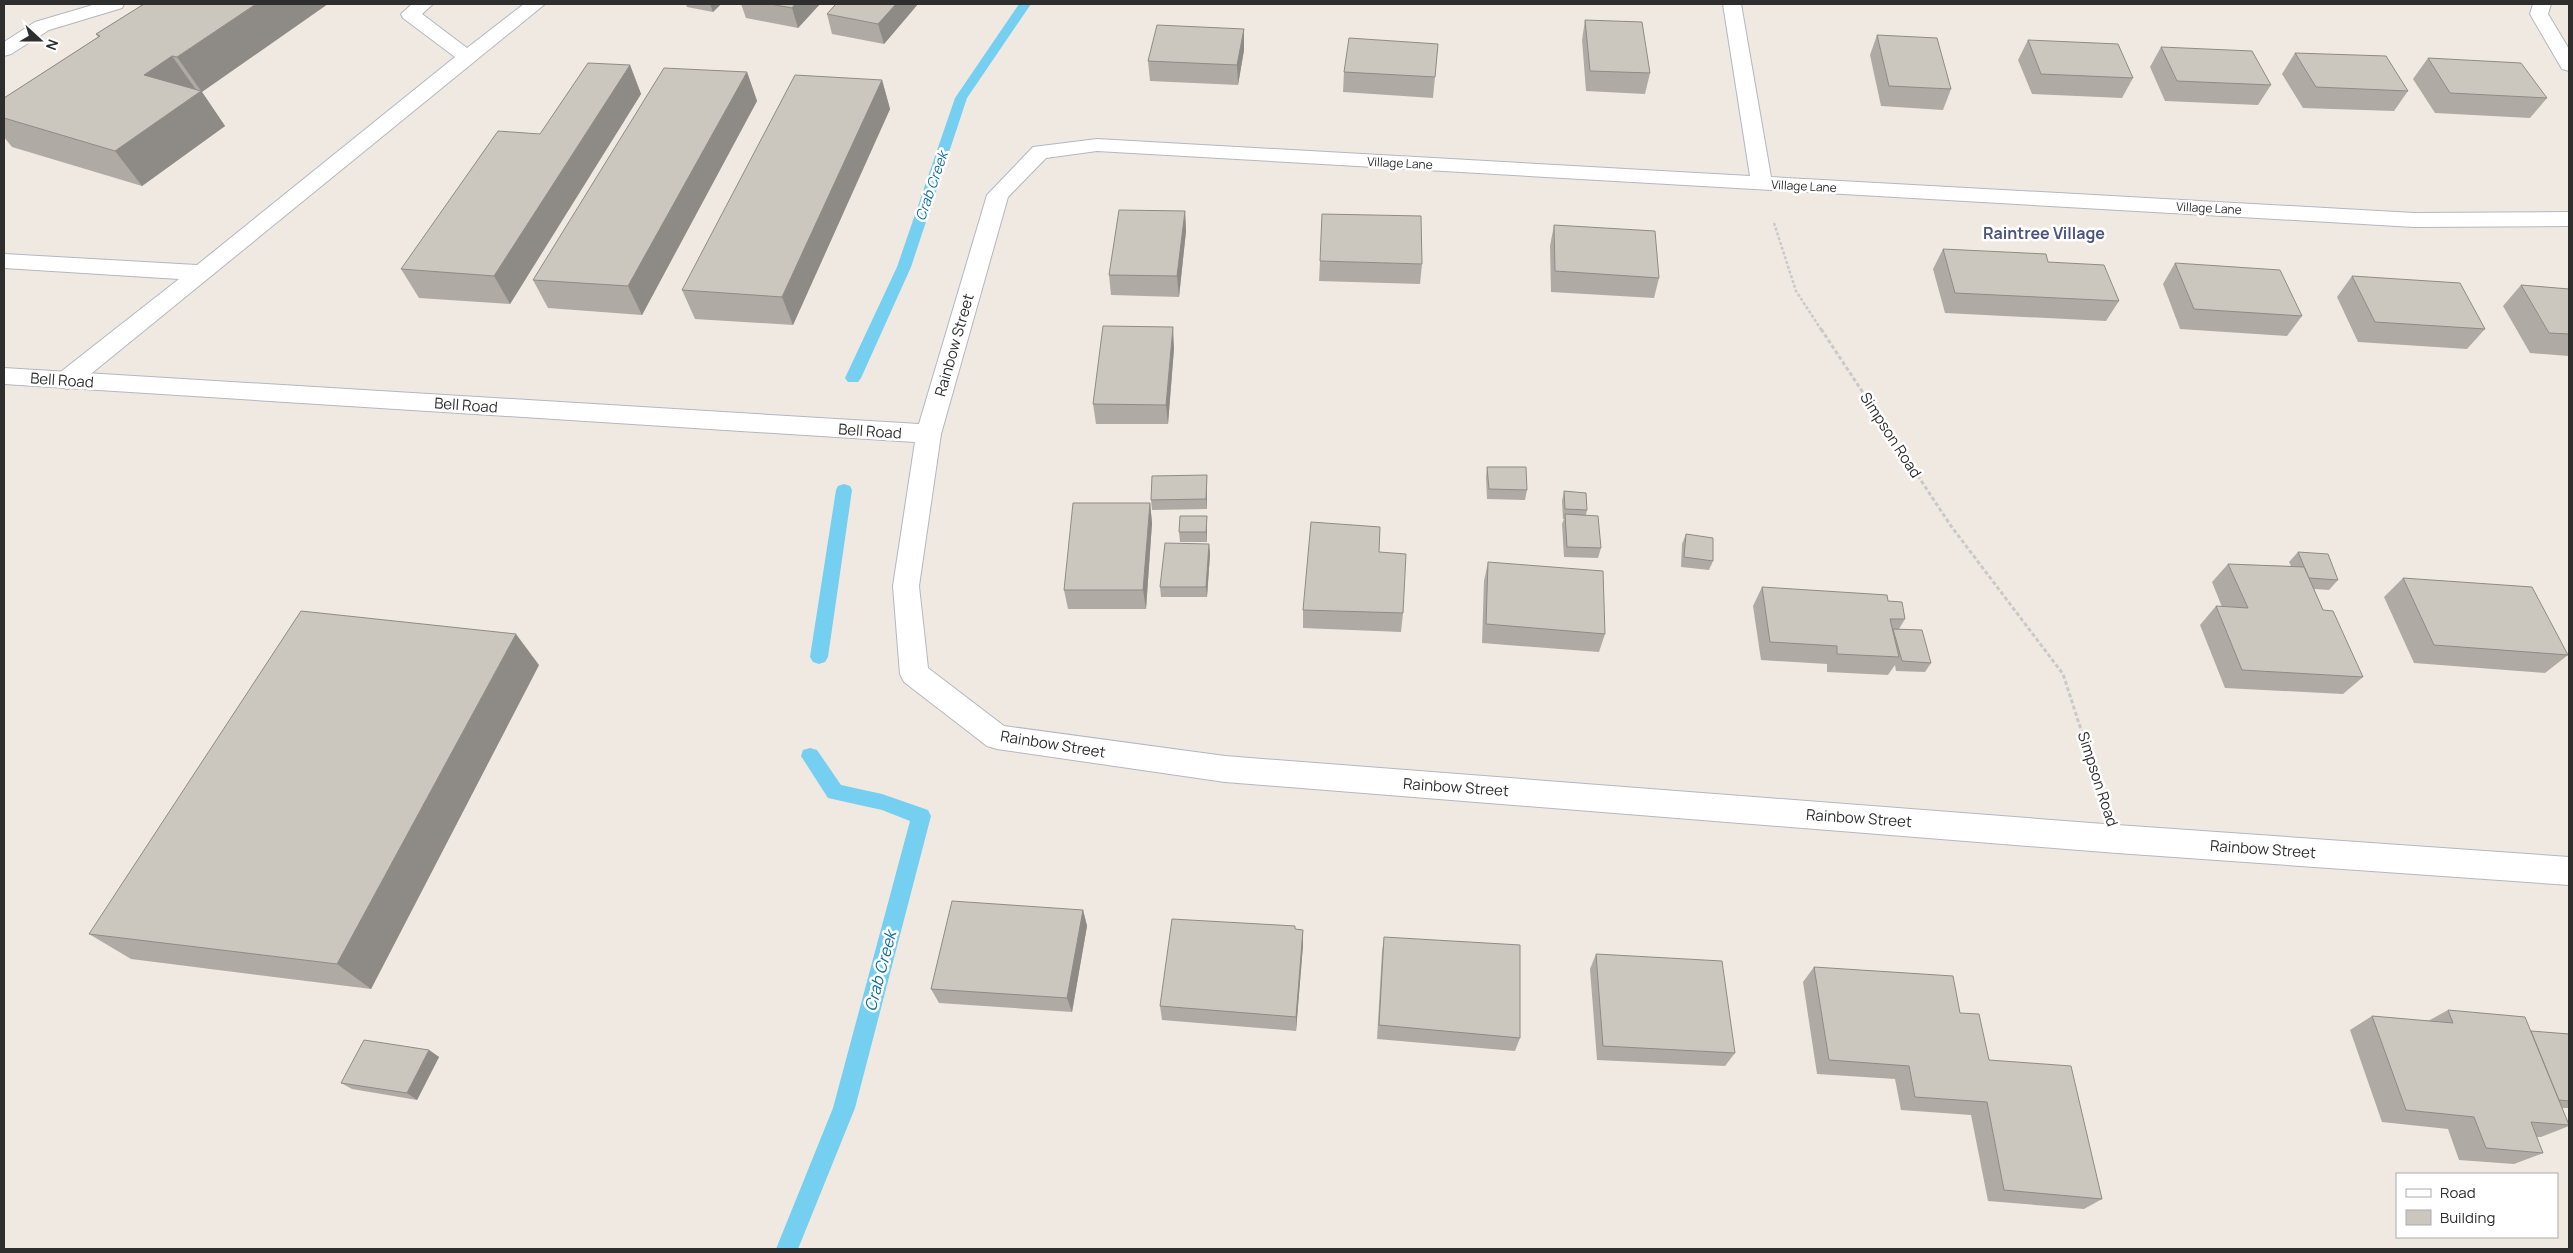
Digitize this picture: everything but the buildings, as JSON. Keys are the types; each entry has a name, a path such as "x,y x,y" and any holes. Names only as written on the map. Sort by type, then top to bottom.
{"street":[{"path":"4,50 42,26 115,4"},
{"path":"424,4 410,14 467,57"},
{"path":"67,380 202,273 467,57 536,4"},
{"path":"1732,4 1762,184"},
{"path":"2542,4 2539,14 2569,65"},
{"name":"Village Lane","path":"1040,152 1097,145 2414,220 2569,220"},
{"name":"Rainbow Street","path":"1040,152 998,195 929,434 906,586 914,674 997,737 1225,769 2569,871"},
{"path":"4,261 202,273"},
{"name":"Bell Road","path":"4,376 929,434"}],"path":[{"name":"Simpson Road","path":"1762,184 1796,291 1951,526 2063,674 2117,838"}],"waterway":[{"name":"Crab Creek","path":"853,378 904,267 961,98 1025,4"},
{"name":"Crab Creek","path":"819,657 844,490"},
{"name":"Crab Creek","path":"787,1249 844,1108 921,816 882,802 835,792 810,756"}],"district":[{"name":"Raintree Village","path":"2044,233"}]}
